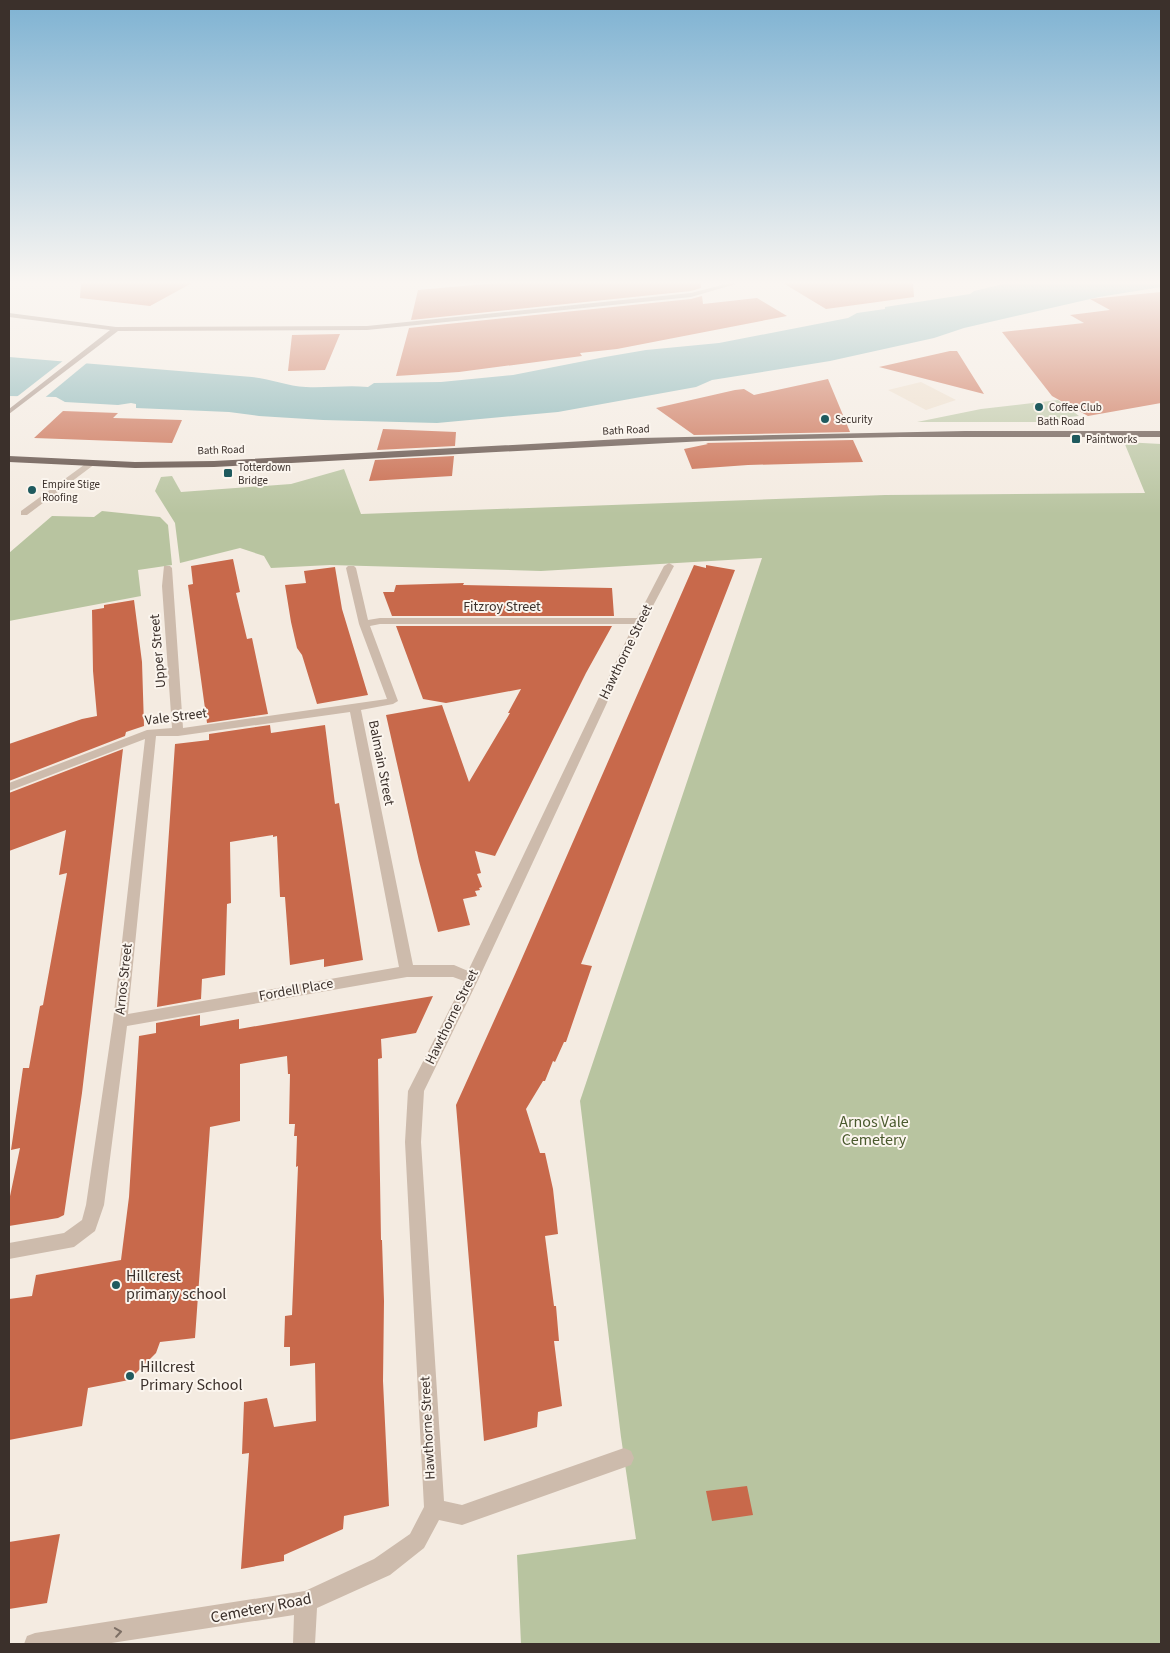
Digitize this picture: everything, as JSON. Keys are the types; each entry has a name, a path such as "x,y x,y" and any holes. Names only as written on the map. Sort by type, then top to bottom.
{"highway":[{"name":"Bath Road","path":"9,469 92,464 231,463 635,442 804,436 1161,434"},
{"name":"Bath Road","path":"9,459 92,464"}],"street":[{"path":"9,412 76,360"},
{"path":"24,513 92,464"},
{"name":"Hawthorne Street","path":"434,1509 413,1142 416,1091 472,978 640,621 670,566"},
{"name":"Upper Street","path":"167,568 178,732"},
{"name":"Balmain Street","path":"351,568 364,624 393,701 355,708 407,971"},
{"name":"Fitzroy Street","path":"364,624 390,621 640,621"},
{"name":"Vale Street","path":"9,787 151,732 178,732 355,708"},
{"name":"Arnos Street","path":"9,1251 68,1242 89,1225 96,1205 120,1021 151,732"},
{"name":"Fordell Place","path":"120,1021 407,971 454,972 472,978"},
{"path":"434,1509 462,1515 624,1458"},
{"name":"Cemetery Road","path":"35,1644 306,1602 382,1567 417,1541 434,1509"},
{"path":"304,1644 306,1602"}],"green space":[{"path":"1058,400 1079,416 1058,418 1086,422 917,422 981,409"},
{"name":"Arnos Vale Cemetery","path":"1124,442 1161,444 1161,1644 521,1644 517,1555 636,1539 621,1437 580,1101 762,558 541,571 330,565 271,568 264,556 240,548 180,563 175,523 155,491 161,477 172,476 181,492 291,484 344,469 361,514 885,495 1145,493"},
{"path":"102,511 160,517 168,525 172,565 138,570 141,596 9,621 9,553 52,516 94,517"}],"shaded area":[{"path":"921,382 956,400 926,410 888,390"}],"water":[{"path":"9,360 47,360 252,377 306,387 368,387 374,383 441,382 513,375 589,360 834,360 712,380 696,387 558,412 437,423 259,416 229,412 136,408 136,404 131,403 118,405 65,402 56,397 9,396"}],"pier":[{"path":"64,360 88,362 42,400 14,399"}],"building":[{"path":"289,360 329,360 325,370 288,371"},
{"path":"400,360 550,360 459,372 396,376"},
{"path":"909,360 963,360 984,394 879,367"},
{"path":"1024,360 1161,360 1161,403 1088,416 1052,396"},
{"path":"828,379 850,432 694,435 656,408 735,390 744,389 754,395"},
{"path":"63,411 118,413 113,418 182,420 172,443 34,438"},
{"path":"383,429 456,432 455,446 377,450"},
{"path":"853,440 863,462 748,465 692,469 684,449 708,444 706,443"},
{"path":"454,456 452,476 369,481 375,460"},
{"path":"233,559 240,592 236,593 247,639 252,638 268,714 207,723 188,585 193,584 191,566"},
{"path":"694,565 706,568 706,565 735,570 581,964 592,966 566,1042 564,1042 555,1062 553,1061 545,1081 543,1081 526,1109 540,1153 545,1153 553,1189 558,1234 545,1236 554,1306 556,1306 559,1341 554,1341 562,1406 538,1412 537,1427 484,1441 456,1105"},
{"path":"335,567 342,609 368,695 317,704 302,655 297,648 285,585 306,583 304,571"},
{"path":"464,583 463,585 612,588 614,616 392,616 383,592 394,592 396,585"},
{"path":"134,600 142,662 144,726 126,732 125,736 9,781 9,744 82,719 97,716 93,671 92,610 104,608 104,605"},
{"path":"396,626 612,626 586,673 495,856 475,851 481,873 477,874 482,887 479,888 480,890 475,891 477,896 463,899 470,925 438,932 419,861 386,715 442,705 469,782 510,713 508,713 521,689 446,703 423,699"},
{"path":"270,725 271,733 325,725 335,804 339,803 363,960 324,967 324,959 290,965 285,897 280,897 277,836 230,842 231,903 227,904 225,975 202,979 201,999 157,1007 175,744 209,740 209,734"},
{"path":"123,749 82,1093 64,1215 58,1218 9,1226 9,1201 20,1148 11,1150 23,1068 29,1068 40,1006 43,1005 67,873 59,875 66,830 9,851 9,793"},
{"path":"433,996 416,1033 381,1039 382,1058 378,1059 384,1301 383,1381 389,1506 344,1516 343,1529 284,1555 284,1561 241,1569 249,1453 242,1454 244,1402 267,1398 274,1427 316,1421 315,1363 290,1366 290,1347 284,1347 285,1316 292,1315 298,1166 296,1167 297,1136 294,1136 295,1124 289,1124 290,1074 288,1074 287,1056 240,1064 240,1121 210,1127 195,1338 160,1342 156,1353 129,1380 88,1388 82,1426 9,1440 9,1299 32,1296 36,1275 121,1260 129,1197 139,1036 156,1033 156,1023 200,1015 200,1026 239,1019 239,1029"},
{"path":"747,1486 753,1515 712,1521 706,1491"},
{"path":"60,1534 47,1603 9,1609 9,1542"}],"place":[{"name":"Coffee Club","path":"1039,407"},
{"name":"Security","path":"825,419"},
{"name":"Paintworks","path":"1076,439"},
{"name":"Totterdown Bridge","path":"228,473"},
{"name":"Empire Stige Roofing","path":"32,490"},
{"name":"Hillcrest primary school","path":"116,1285"},
{"name":"Hillcrest Primary School","path":"130,1376"}]}
